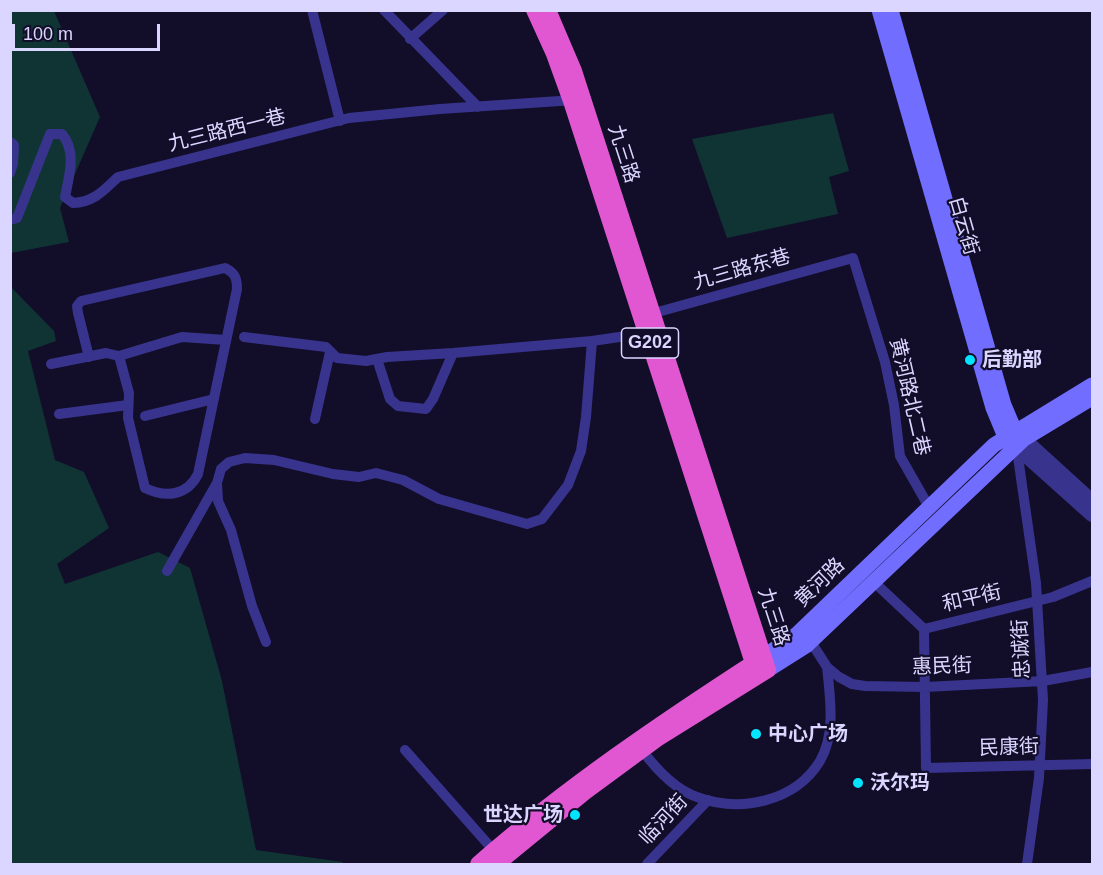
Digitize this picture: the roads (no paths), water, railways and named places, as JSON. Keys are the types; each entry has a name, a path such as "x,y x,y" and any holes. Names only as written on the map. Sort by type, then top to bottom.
{"highway":[{"name":"九三路","path":"534,10 577,100"},
{"name":"九三路","path":"548,10 566,50 577,100 762,663"},
{"name":"黄河路","path":"478,864 500,860 585,792 762,663"},
{"name":"黄河路","path":"500,860 588,774 650,730 762,663"}],"main road":[{"name":"白云街","path":"879,10 993,408 1015,438"},
{"name":"白云街","path":"891,10 1015,438"},
{"name":"黄河路","path":"762,663 811,642 874,582 1015,438 1092,385"},
{"name":"黄河路","path":"762,663 797,634 994,445 1015,438 1092,398"}],"street":[{"path":"312,10 340,121"},
{"path":"384,10 478,107"},
{"path":"410,39 443,10"},
{"name":"九三路西一巷","path":"10,220 17,218 50,134 62,134 69,143 71,167 65,197 73,203 86,202 98,195 118,177 340,121 577,100"},
{"path":"10,142 14,145 10,173"},
{"name":"九三路东巷","path":"244,337 326,347 337,358 366,361 377,358 592,341 853,258"},
{"name":"黄河路北二巷","path":"853,258 885,362 894,405 900,456 929,507"},
{"path":"89,357 77,306 81,301 225,268 237,278 237,289 198,474 193,484 179,493 167,495 145,488 128,418 129,393 119,356"},
{"path":"51,363 106,353 119,356 182,337 226,340"},
{"path":"167,571 217,483 221,469 230,462 245,458 274,460 333,474 359,477 376,473 403,480 439,499 527,524 542,519 568,485 581,451 592,341"},
{"path":"315,419 330,352"},
{"path":"377,358 390,399 398,406 426,409 433,399 453,353"},
{"path":"145,416 214,399"},
{"path":"59,414 128,405"},
{"path":"1015,438 1092,501"},
{"path":"1015,438 1092,515"},
{"name":"忠诚街","path":"1015,438 1037,602 1042,681 1040,765 1027,864"},
{"path":"217,483 218,501 231,530 252,606 266,642"},
{"path":"193,484 209,497"},
{"name":"和平街","path":"874,582 924,629 1037,602 1092,581"},
{"path":"924,629 925,687"},
{"name":"惠民街","path":"811,642 827,667 852,684 925,687 1042,681 1092,672"},
{"path":"642,750 655,767 675,784 696,797 721,803 749,805 777,797 802,782 820,761 829,736 831,706 827,667"},
{"name":"民康街","path":"925,687 926,768 1092,764"},
{"path":"405,750 500,860"},
{"name":"临河街","path":"646,864 708,800"}],"place":[{"name":"后勤部","path":"970,360"},
{"name":"中心广场","path":"756,734"},
{"name":"沃尔玛","path":"858,783"},
{"name":"世达广场","path":"575,815"}]}
